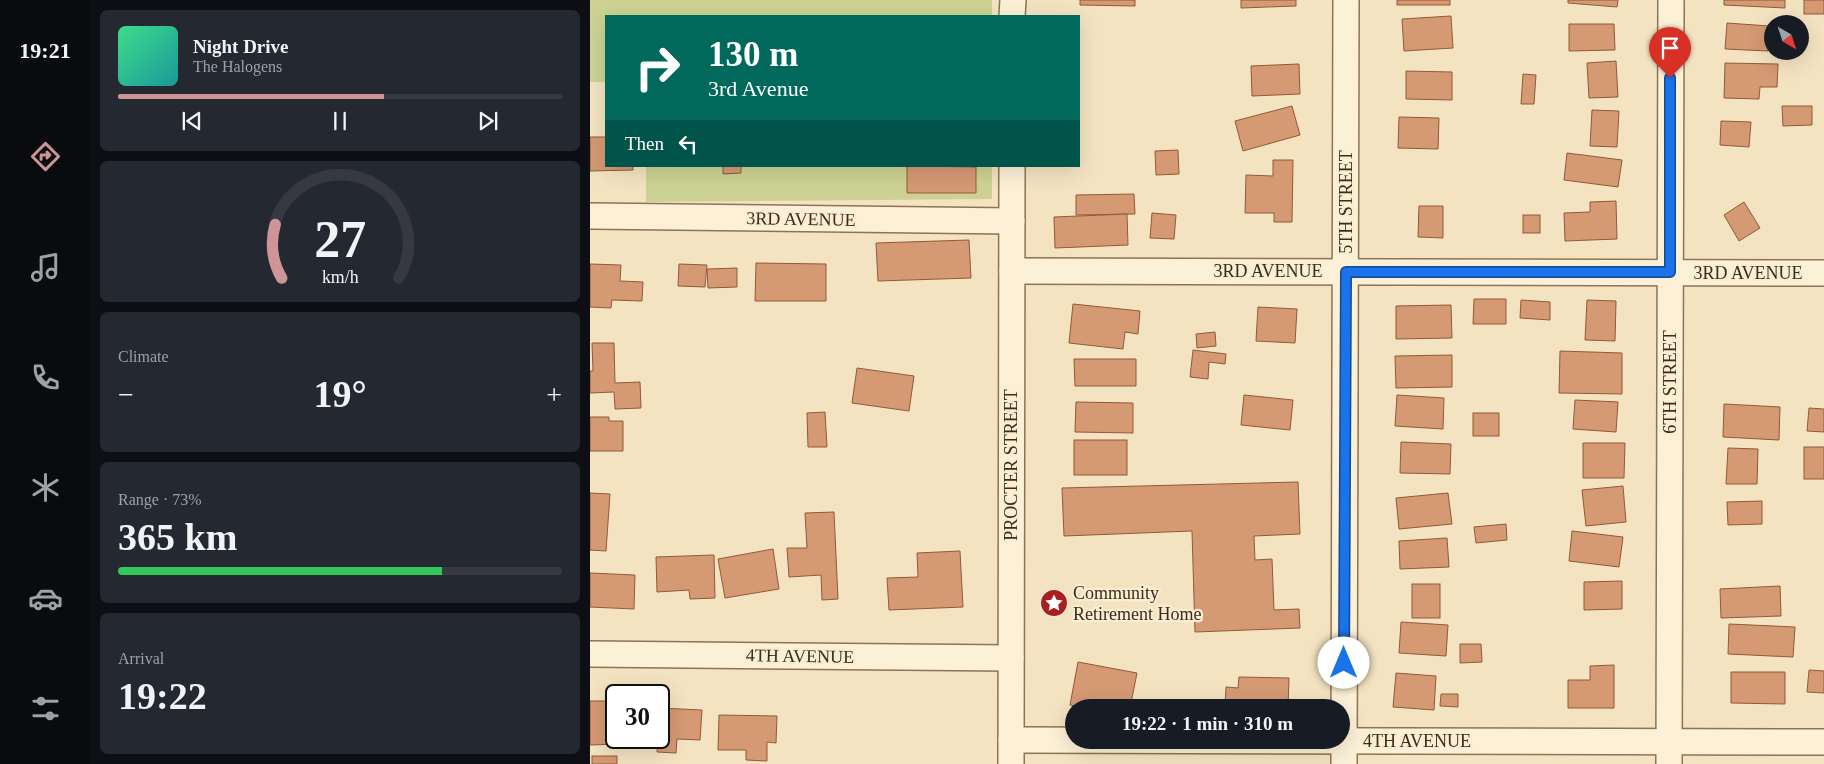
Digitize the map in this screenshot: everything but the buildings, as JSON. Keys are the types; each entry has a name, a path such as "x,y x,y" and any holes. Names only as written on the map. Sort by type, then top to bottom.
{"street":[{"path":"1012,0 1012,15"},
{"name":"5TH STREET","path":"1344,753 1346,0"},
{"name":"6TH STREET","path":"1669,753 1671,0"},
{"name":"PROCTER STREET","path":"1011,752 1012,167"},
{"name":"3RD AVENUE","path":"590,216 1012,221"},
{"name":"3RD AVENUE","path":"1012,271 1824,273"},
{"name":"4TH AVENUE","path":"590,654 1011,658"},
{"name":"4TH AVENUE","path":"1011,752 1669,753 1824,742"}],"green space":[{"path":"590,0 992,0 992,15 605,15 605,82 590,82"},
{"path":"646,167 992,167 992,199 646,202"}],"place":[{"name":"Community Retirement Home","path":"1054,603"}],"route":[{"path":"1344,663 1346,272 1670,272 1670,78"}]}
